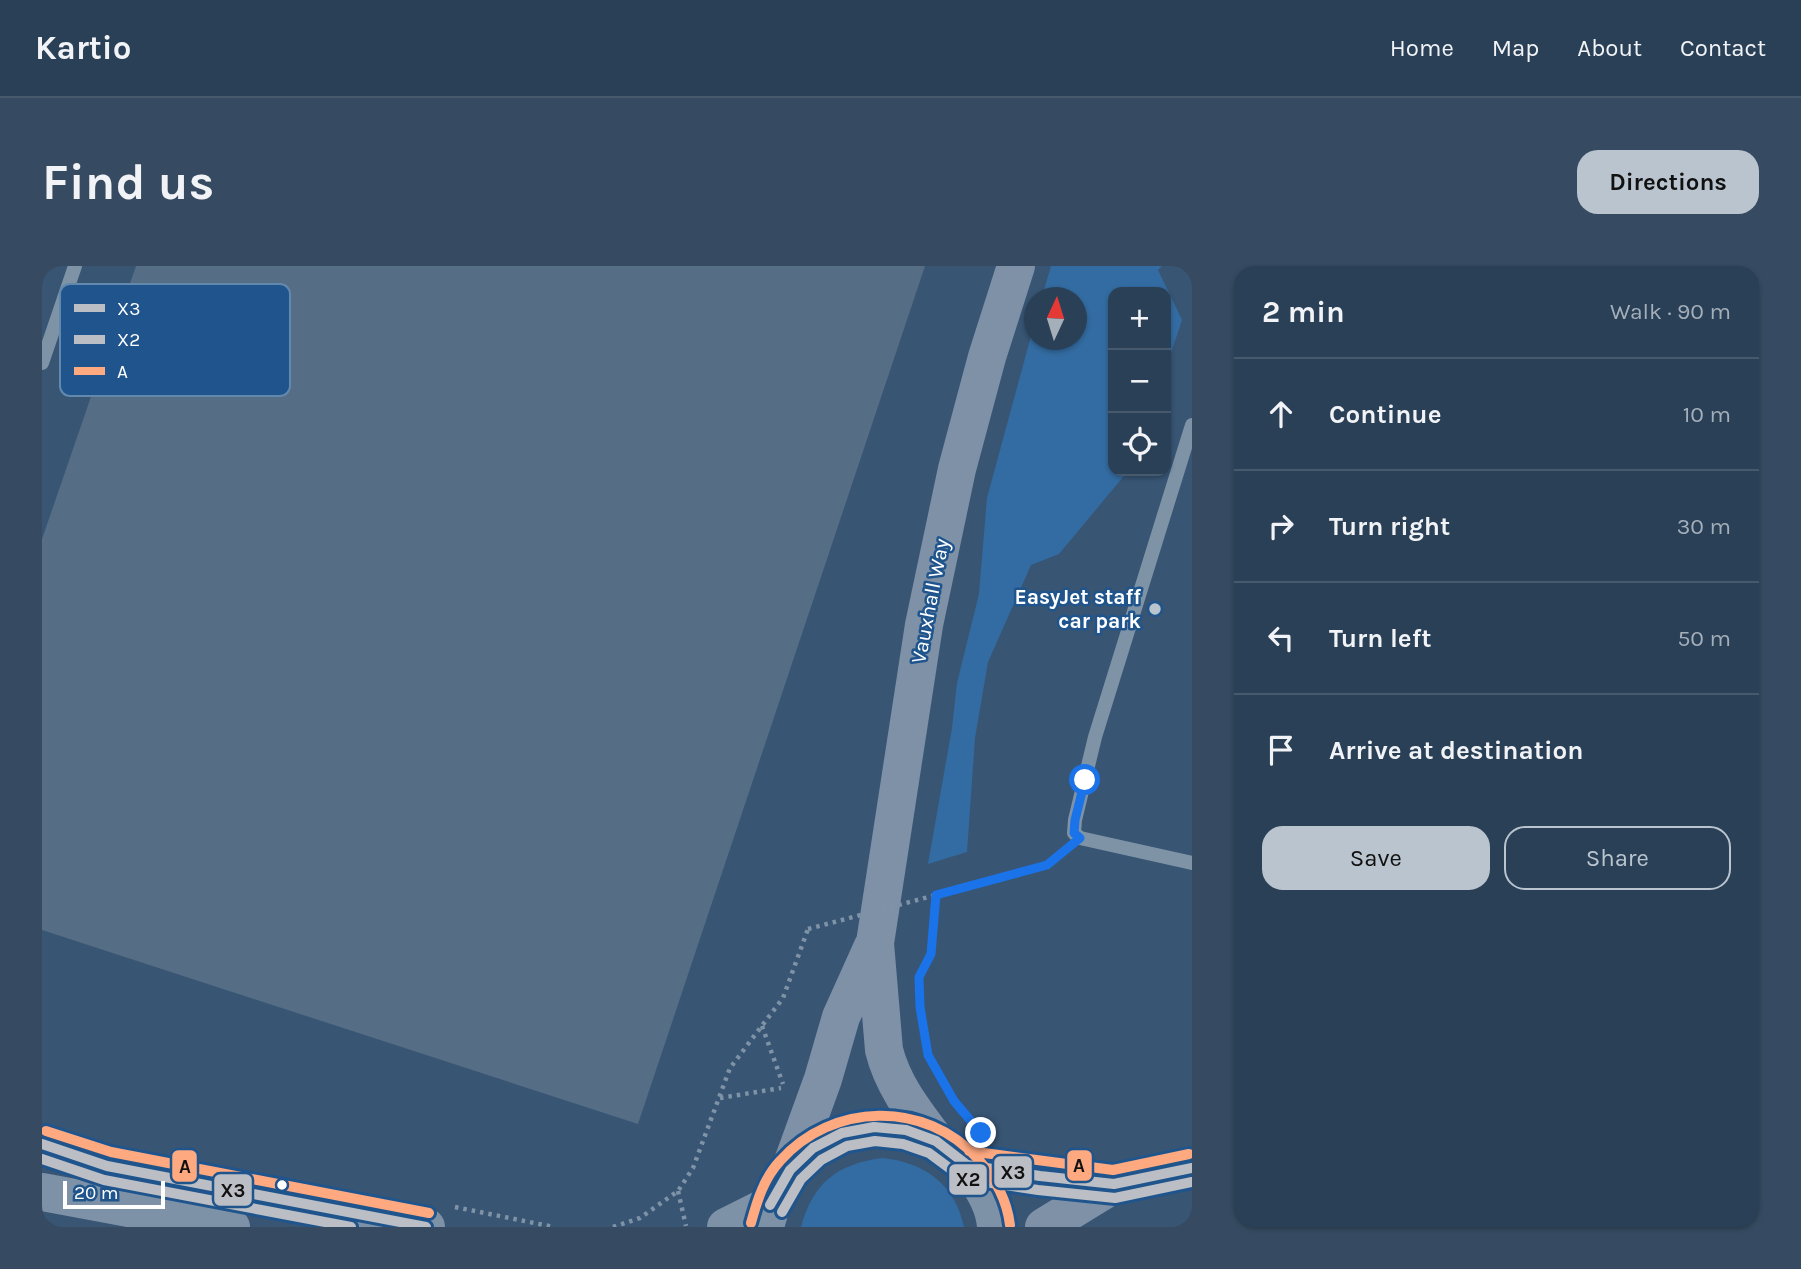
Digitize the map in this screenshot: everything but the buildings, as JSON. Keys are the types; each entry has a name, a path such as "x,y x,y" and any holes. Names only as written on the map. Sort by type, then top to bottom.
{"highway":[{"path":"726,1227 768,1216 790,1170 813,1148 842,1133 874,1127 906,1130 936,1141 967,1165 985,1191 996,1227"},
{"path":"42,1144 107,1166 426,1227"},
{"path":"42,1192 186,1223 231,1227"}],"main road":[{"name":"Vauxhall Way","path":"936,1141 906,1101 888,1065 884,1050 875,943 926,612 957,469 987,357 1016,266"},
{"name":"Vauxhall Way","path":"790,1170 823,1079 841,1017 875,943"},
{"path":"967,1165 1114,1184 1192,1168"},
{"path":"1044,1227 1114,1184"}],"lane":[{"path":"69,284 75,266"},
{"path":"42,363 60,310"},
{"path":"1192,425 1096,737 1074,833 1080,838 1192,863"}],"path":[{"path":"613,1227 640,1217 678,1191 693,1168 730,1068 783,998 808,929 1047,865 1080,838"},
{"path":"936,895 931,954 919,977 920,1007 928,1055 954,1101"},
{"path":"762,1026 784,1088"},
{"path":"720,1098 793,1086"},
{"path":"678,1191 686,1227"}],"shaded area":[{"path":"1051,266 1162,266 1158,270 1166,287 1108,287 1108,476 1124,476 1059,554 1031,565 988,662 975,738 967,852 928,864 952,728 957,683 979,594 987,498 1027,350 1087,350 1087,287 1045,287"},
{"path":"1171,297 1182,320 1171,353"},
{"path":"882,1158 911,1164 935,1178 953,1199 964,1227 801,1227 812,1198 829,1178 852,1165"}],"transit line":[{"name":"A","path":"751,1223 765,1182 780,1161 801,1142 826,1128 852,1119 879,1116 906,1118 932,1126 957,1140 978,1159 995,1182 1003,1198 1010,1225"},
{"name":"X3","path":"770,1205 790,1170 813,1148 842,1133 874,1127 906,1130 936,1141 967,1165 1040,1176 1114,1184 1192,1168"},
{"name":"A","path":"46,1131 111,1152 429,1213"},
{"name":"X2","path":"782,1212 801,1179 821,1160 847,1146 875,1141 903,1144 929,1153 964,1179 1038,1190 1115,1198 1192,1182"},
{"name":"X3","path":"42,1144 107,1166 426,1227"},
{"name":"A","path":"969,1151 1113,1170 1189,1154"},
{"name":"X2","path":"42,1159 104,1180 351,1227"}],"place":[{"name":"EasyJet staff car park","path":"1155,609"}],"route":[{"path":"981,1133 954,1101 928,1055 920,1007 919,977 931,954 936,895 1047,865 1080,838 1074,833 1075,820 1085,780"}]}
